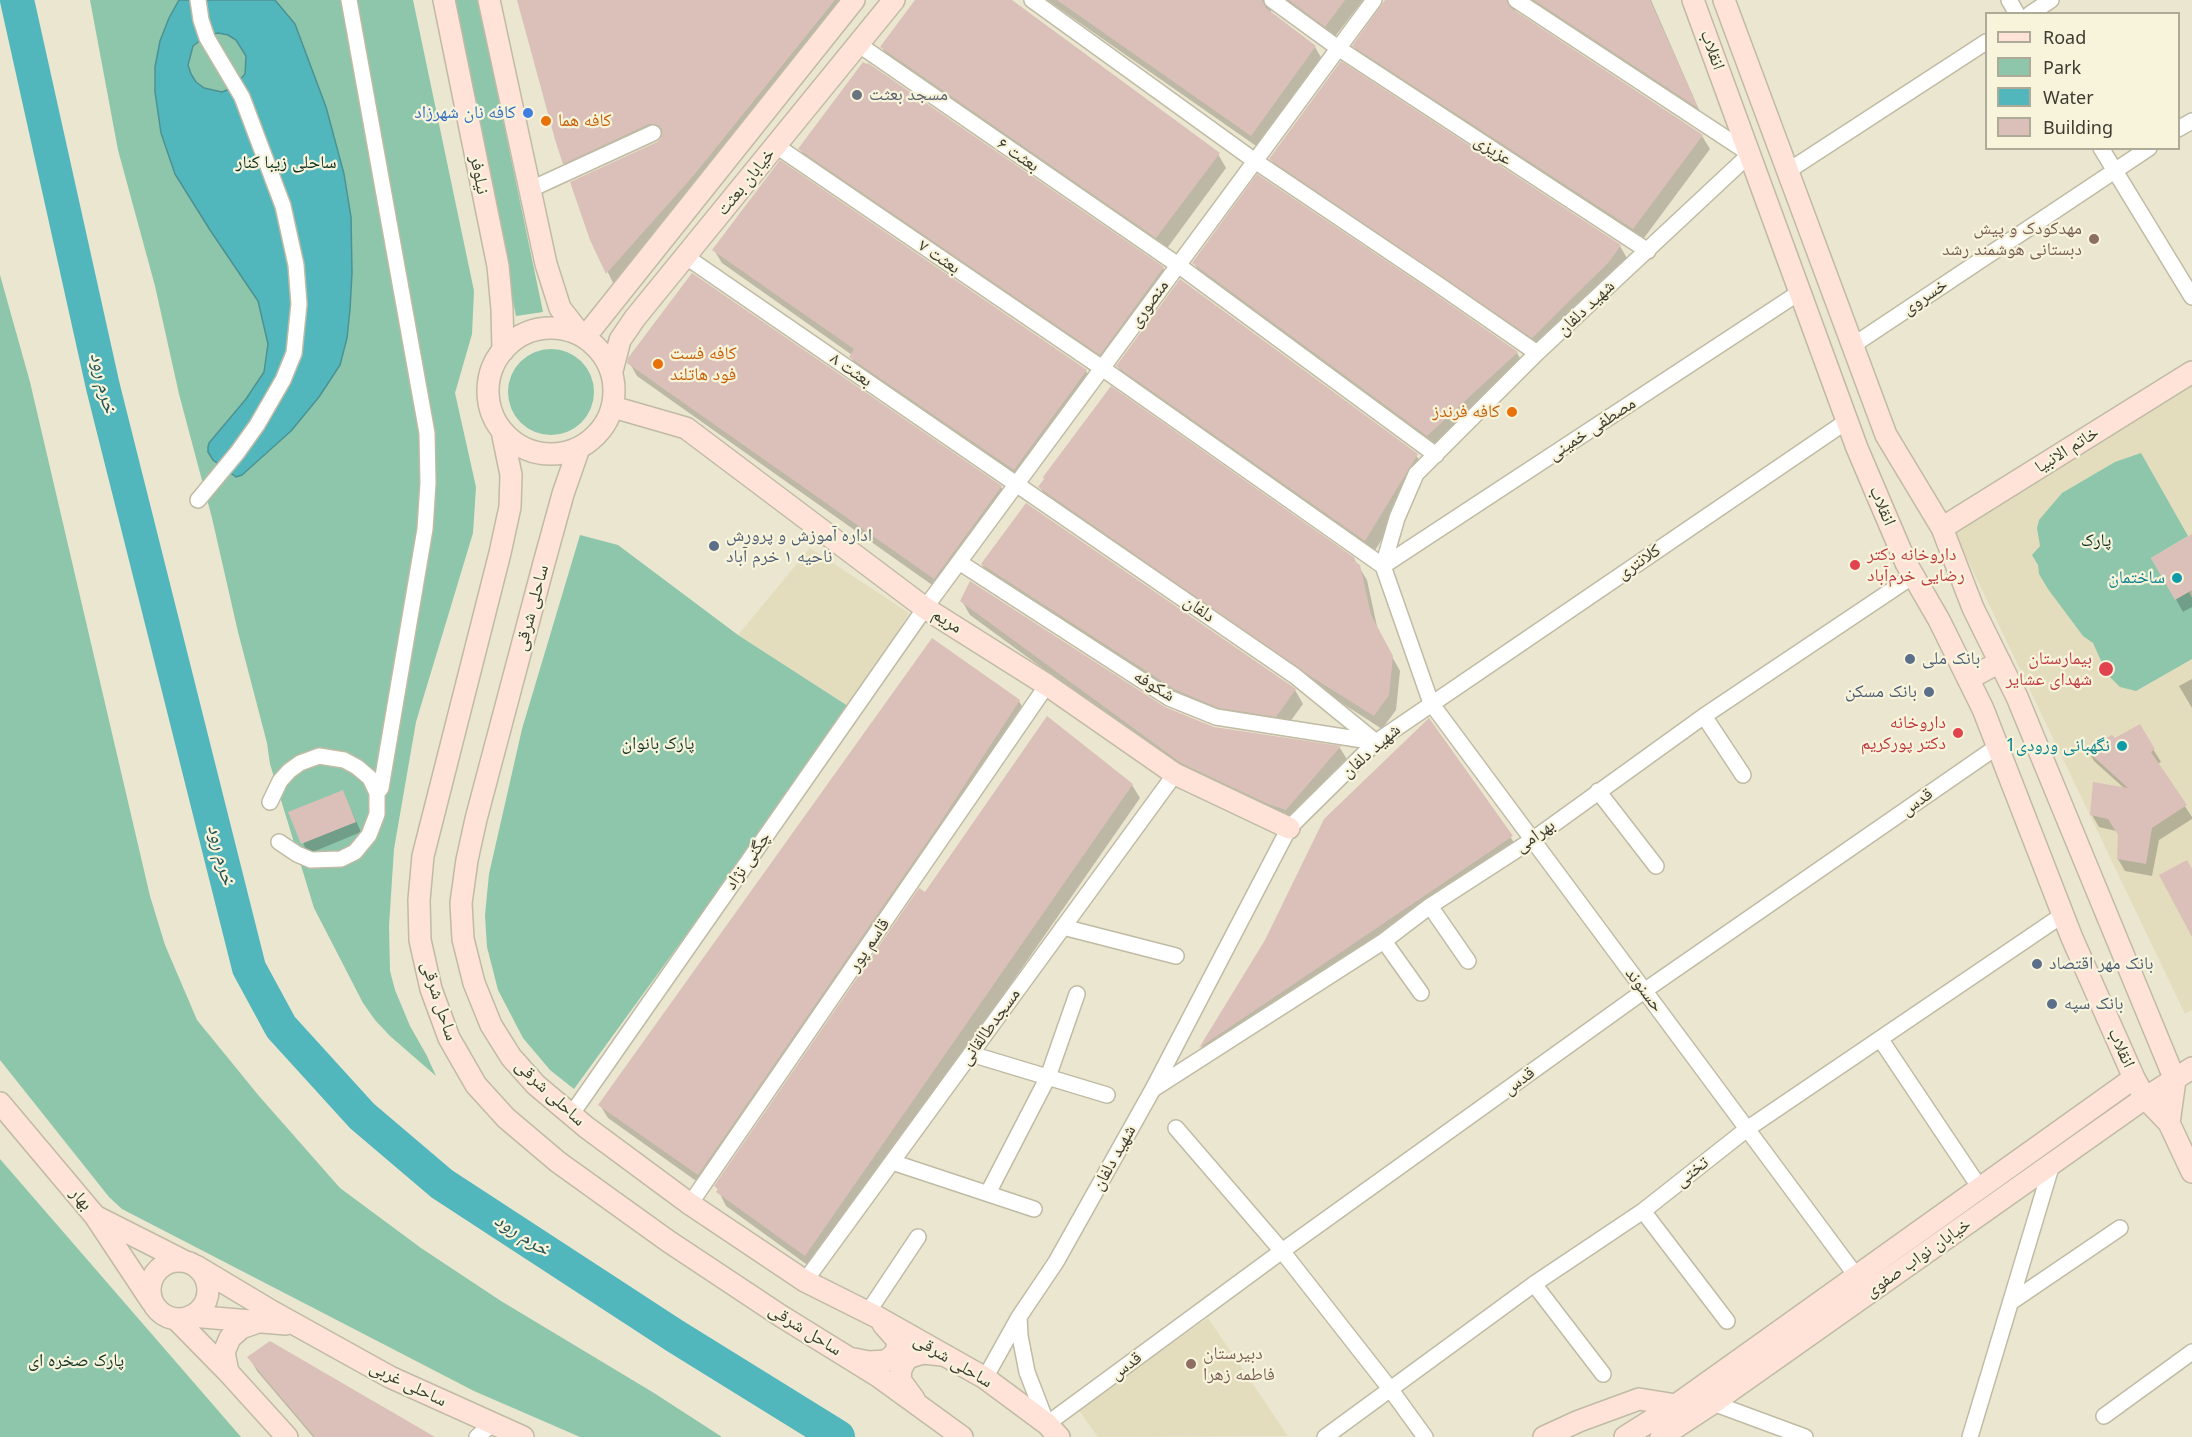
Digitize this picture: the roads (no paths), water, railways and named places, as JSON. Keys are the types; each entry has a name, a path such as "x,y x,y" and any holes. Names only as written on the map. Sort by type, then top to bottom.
{"main road":[{"name":"نیلوفر","path":"444,0 498,266 503,351"},
{"path":"489,0 546,264 560,308 583,336 606,358 612,371 615,389 613,406 606,423 594,437 579,448 559,454 538,453 518,445 502,431 492,413 488,393 490,373 503,351 512,341 529,332 548,328 567,330 583,336"},
{"name":"خیابان بعثت","path":"583,336 854,0"},
{"name":"خیابان بعثت","path":"612,371 620,340 635,318 894,0"},
{"name":"انقلاب","path":"1693,0 1847,421 1901,553 1939,620 1998,746 2064,914 2134,1078 2145,1098 2169,1123 2192,1172"},
{"name":"انقلاب","path":"1724,0 1886,435 1942,528 1973,608 2017,697 2183,1074"},
{"name":"خاتم الانبیا","path":"1942,528 2192,372"},
{"name":"مریم","path":"613,406 686,428 925,608 1047,685 1175,774 1288,828"},
{"name":"ساحل شرقی","path":"502,431 511,475 510,507 423,856 419,900 420,940 431,989 449,1038 476,1085 506,1118 558,1162 668,1241 848,1357 962,1437"},
{"name":"ساحلی شرقی","path":"579,448 563,494 467,860 461,903 464,939 471,972 491,1025 511,1057 536,1085 690,1204 805,1281 872,1315 985,1378 1053,1431"},
{"path":"1968,679 2000,662"},
{"path":"2169,1123 2183,1074"},
{"name":"خیابان نواب صفوی","path":"1661,1437 1713,1403 2145,1098 2183,1074"},
{"name":"خیابان نواب صفوی","path":"1625,1437 1857,1277 2134,1078"},
{"name":"بهار","path":"0,1103 95,1216 152,1302"},
{"name":"ساحلی غربی","path":"95,1216 189,1263 485,1431 524,1437"},
{"path":"183,1318 202,1307 208,1293 206,1278 189,1263 167,1263 155,1272 149,1287 152,1302 161,1313 183,1318 262,1321 295,1325"},
{"path":"848,1357 868,1362 886,1361 896,1353 898,1341 872,1315"},
{"path":"183,1318 287,1437"},
{"path":"228,1372 224,1352 230,1338 241,1328 262,1321"},
{"path":"922,1407 900,1380 901,1369 907,1358 924,1353 946,1355"},
{"path":"1544,1437 1579,1421 1639,1399 1676,1404"}],"street":[{"path":"198,0 207,38 234,82 251,120 282,206 296,265 299,304 294,353 283,380 257,425 198,500"},
{"path":"349,0 427,433 428,483 425,529 381,788 377,793"},
{"path":"1032,0 1255,161 1537,354"},
{"name":"عزیزی","path":"1272,0 1338,48 1648,251"},
{"name":"منصوری","path":"925,608 1374,0"},
{"path":"1516,0 1750,154"},
{"path":"2033,12 2051,0"},
{"path":"1788,171 1985,43"},
{"name":"بعثت ۶","path":"858,44 1178,265 1436,455"},
{"path":"529,190 652,133"},
{"name":"بعثت ۷","path":"776,145 1102,368"},
{"path":"2101,150 2192,297"},
{"name":"خسروی","path":"1852,346 2146,150"},
{"name":"شهید دلفان","path":"1383,566 1396,518 1416,474 1537,354 1750,154"},
{"name":"بعثت ۸","path":"685,256 1017,484"},
{"name":"مصطفی خمینی","path":"1383,566 1800,292"},
{"path":"1102,368 1383,566 1431,703"},
{"name":"کلانتری","path":"1431,703 1847,421"},
{"name":"دلفان","path":"1017,484 1295,676 1376,742"},
{"name":"شکوفه","path":"959,562 1169,698 1216,717 1376,742"},
{"name":"بهرامی","path":"1153,1089 1384,941 1430,906 1532,840 1598,790 1704,716 1913,576"},
{"name":"چگنی نژاد","path":"572,1114 925,608"},
{"name":"قاسم پور","path":"690,1204 1047,685"},
{"name":"شهید دلفان","path":"985,1378 1019,1317 1056,1262 1153,1089 1288,828 1376,742 1431,703"},
{"name":"حسنوند","path":"1431,703 1857,1277"},
{"path":"1704,716 1743,775"},
{"name":"قدس","path":"1053,1431 1282,1251 1644,991 1998,746"},
{"path":"270,802 280,781 289,771 300,763 319,756 344,760 357,767 370,778 377,793 377,814 369,834 355,852 341,859 311,860 297,855 279,842"},
{"name":"مسجدطالقانی","path":"805,1281 1175,774"},
{"path":"1598,790 1656,866"},
{"path":"1430,906 1468,961"},
{"name":"تختی","path":"1325,1437 1534,1284 1643,1211 1747,1129 2064,914"},
{"path":"1063,927 1176,956"},
{"path":"1384,941 1421,993"},
{"path":"988,1193 1048,1077 1077,994"},
{"path":"1881,1040 1980,1188"},
{"path":"970,1054 1107,1095"},
{"path":"1176,1128 1282,1251 1425,1437"},
{"path":"892,1162 1034,1209"},
{"path":"1970,1437 2052,1164"},
{"path":"1643,1211 1727,1321"},
{"path":"2011,1302 2120,1227"},
{"path":"872,1315 918,1237"},
{"path":"1534,1284 1603,1374"},
{"path":"1019,1317 1027,1372 1053,1431"},
{"path":"2104,1416 2192,1352"},
{"path":"1713,1403 1805,1437"}],"water":[{"path":"179,0 275,0 295,24 326,107 344,174 351,217 350,309 347,338 340,365 319,397 291,431 242,475 236,477 213,460 208,447 264,372 268,344 258,301 175,174 161,133 155,92 155,67 160,41","holes":["218,33 236,40 246,56 245,74 232,88 222,92 204,88 196,82 188,65 193,46 206,36"]}],"waterway":[{"name":"خرم رود","path":"17,0 103,387 249,968 281,1027 362,1116 442,1184 675,1336 838,1437"}],"place":[{"name":"مسجد بعثت","path":"857,95"},
{"name":"کافه نان شهرزاد","path":"528,113"},
{"name":"کافه هما","path":"546,121"},
{"name":"مهدکودک و پیش دبستانی هوشمند رشد","path":"2094,239"},
{"name":"کافه فست فود هاتلند","path":"658,364"},
{"name":"کافه فرندز","path":"1512,412"},
{"name":"اداره آموزش و پرورش ناحیه ۱ خرم آباد","path":"714,546"},
{"name":"داروخانه دکتر رضایی خرم‌آباد","path":"1855,565"},
{"name":"ساختمان","path":"2177,578"},
{"name":"بانک ملی","path":"1910,659"},
{"name":"بیمارستان شهدای عشایر","path":"2106,669"},
{"name":"بانک مسکن","path":"1929,692"},
{"name":"داروخانه دکتر پورکریم","path":"1958,733"},
{"name":"نگهبانی ورودی1","path":"2122,746"},
{"name":"بانک مهر اقتصاد","path":"2037,964"},
{"name":"بانک سپه","path":"2052,1004"},
{"name":"دبیرستان فاطمه زهرا","path":"1191,1364"}],"park label":[{"name":"ساحلی زیبا کنار","path":"286,163"},
{"name":"پارک","path":"2096,541"},
{"name":"پارک بانوان","path":"658,744"},
{"name":"پارک صخره ای","path":"76,1361"}]}
